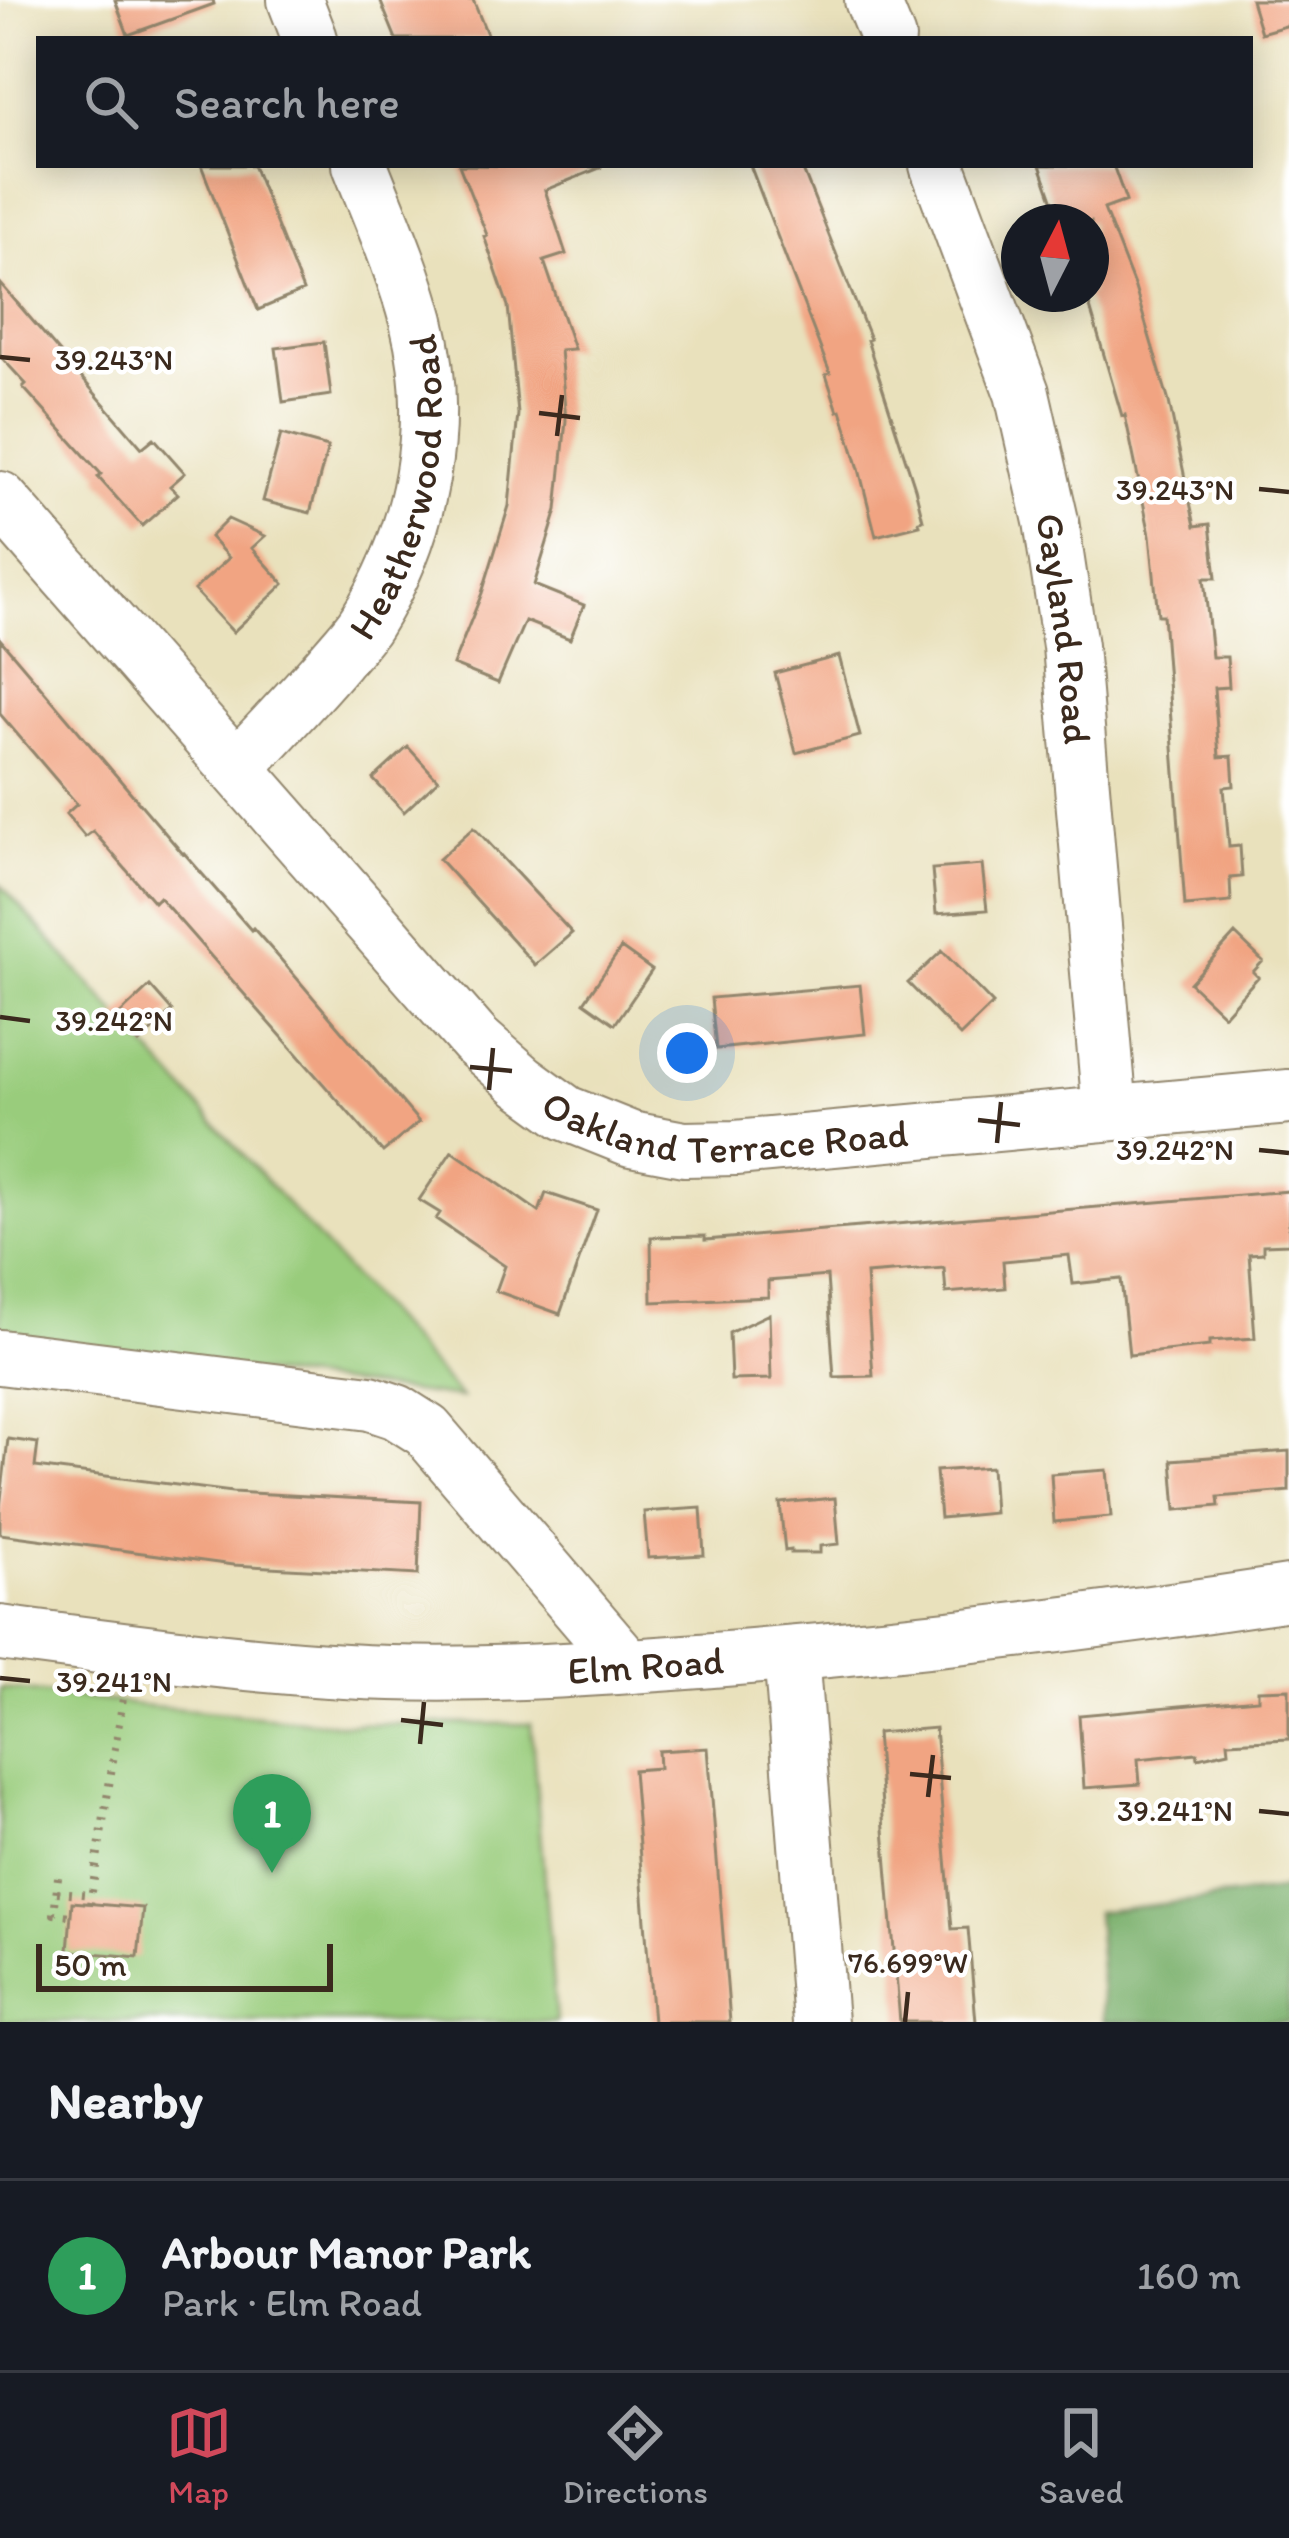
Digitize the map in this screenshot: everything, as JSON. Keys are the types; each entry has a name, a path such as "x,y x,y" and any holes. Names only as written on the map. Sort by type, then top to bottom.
{"street":[{"path":"295,0 309,36"},
{"path":"872,0 887,36"},
{"name":"Heatherwood Road","path":"237,767 364,626 389,583 412,527 425,467 428,399 418,325 361,168"},
{"name":"Gayland Road","path":"938,168 1022,393 1051,521 1070,646 1110,1112"},
{"name":"Oakland Terrace Road","path":"0,499 476,1040 566,1113 631,1138 684,1149 736,1148 1289,1097"},
{"path":"0,1357 370,1403 397,1412 427,1431 628,1666"},
{"name":"Elm Road","path":"0,1633 346,1671 477,1672 628,1666 990,1635 1289,1593"},
{"path":"790,1654 820,2022"}],"path":[{"path":"57,1892 91,1900 131,1650"},
{"path":"58,1877 54,1914 71,1916"}],"green space":[{"path":"0,884 461,1398 0,1341"},
{"path":"0,1688 343,1724 531,1724 556,2022 0,2022"},
{"path":"1289,1889 1289,2022 1104,2022 1096,1912"}],"building":[{"path":"115,0 213,0 214,4 128,35"},
{"path":"380,0 473,0 488,36 395,36"},
{"path":"1251,0 1289,0 1289,25 1261,33"},
{"path":"202,168 254,168 303,291 258,310"},
{"path":"460,168 600,168 545,190 566,254 544,261 574,349 560,350 566,420 557,510 534,585 584,605 570,639 525,621 498,683 453,665 509,506 518,414 508,306"},
{"path":"751,168 802,168 870,339 915,488 923,520 920,525 876,536 841,410 826,375 830,373"},
{"path":"1041,168 1114,168 1126,201 1109,207 1054,204"},
{"path":"1109,222 1135,288 1169,402 1195,526 1210,524 1216,578 1204,578 1212,657 1227,657 1229,687 1214,688 1219,757 1232,756 1234,786 1224,787 1229,847 1240,846 1242,877 1230,878 1231,902 1185,906 1163,615 1158,615 1150,535 1091,312 1109,312"},
{"path":"0,283 142,448 154,438 185,473 170,486 178,494 142,526 0,356"},
{"path":"324,342 331,395 283,402 276,348"},
{"path":"281,434 328,447 310,513 263,501"},
{"path":"228,519 265,536 252,548 284,584 233,632 194,590 229,558 210,537"},
{"path":"0,639 419,1122 383,1152 159,897 154,902 93,831 85,837 66,814 77,804 0,714"},
{"path":"839,656 860,736 796,753 775,673"},
{"path":"408,747 438,780 404,812 373,779"},
{"path":"474,827 572,933 535,965 439,859"},
{"path":"982,865 987,910 936,914 932,869"},
{"path":"1235,934 1263,961 1253,972 1258,977 1224,1015 1190,983"},
{"path":"621,948 652,970 615,1024 584,1002"},
{"path":"942,951 993,1004 960,1036 908,983"},
{"path":"860,985 865,1034 716,1049 711,998"},
{"path":"150,986 172,1011 139,1043 116,1018"},
{"path":"452,1151 539,1212 546,1193 597,1210 560,1314 496,1291 505,1266 436,1219 440,1213 419,1200"},
{"path":"1289,1191 1289,1244 1263,1245 1263,1253 1249,1254 1255,1338 1210,1341 1210,1346 1129,1355 1121,1279 1073,1284 1069,1255 1003,1261 1005,1288 946,1293 944,1268 866,1274 873,1376 834,1377 827,1276 768,1281 768,1297 652,1302 651,1237 705,1236 705,1240"},
{"path":"769,1314 771,1379 731,1380 729,1333"},
{"path":"8,1439 38,1443 35,1467 232,1492 421,1502 418,1575 233,1565 0,1534"},
{"path":"1289,1451 1289,1491 1218,1497 1219,1506 1176,1510 1172,1460"},
{"path":"991,1467 994,1513 940,1518 936,1471"},
{"path":"1107,1470 1111,1517 1054,1522 1051,1474"},
{"path":"835,1498 839,1544 820,1546 820,1553 785,1551 780,1503"},
{"path":"701,1508 704,1555 648,1558 644,1512"},
{"path":"1289,1689 1289,1739 1228,1742 1229,1751 1198,1758 1197,1753 1138,1759 1140,1784 1084,1788 1079,1715 1258,1699 1258,1690"},
{"path":"935,1728 952,1929 968,1928 976,2022 900,2022 876,1733"},
{"path":"708,1748 730,2022 653,2022 633,1770 659,1768 658,1751"},
{"path":"72,1902 143,1908 138,1957 68,1951"}],"place":[{"name":"Arbour Manor Park","path":"272,1873"}]}
